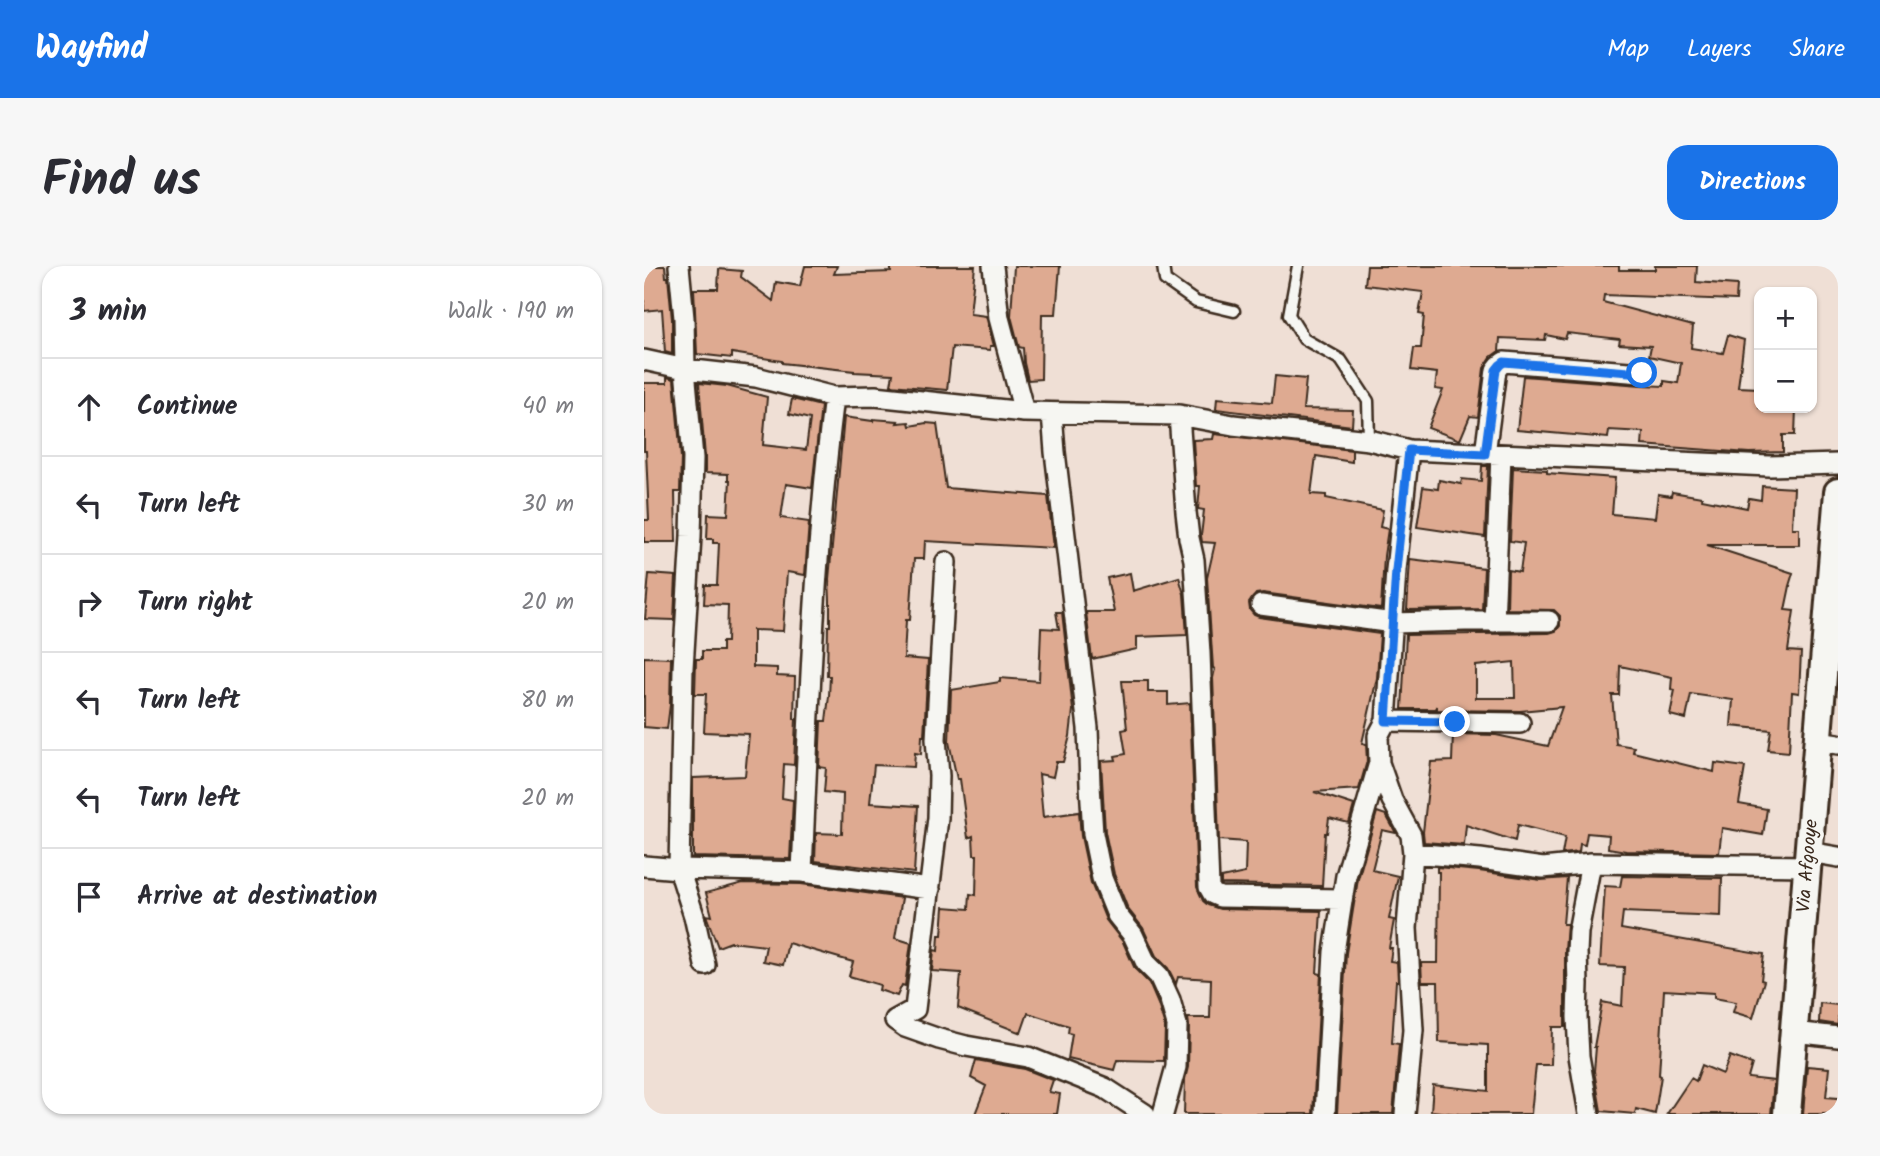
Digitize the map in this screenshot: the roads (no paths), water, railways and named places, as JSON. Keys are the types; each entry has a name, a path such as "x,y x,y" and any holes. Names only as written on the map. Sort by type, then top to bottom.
{"main road":[{"name":"Via Afgooye","path":"1787,1114 1808,859 1828,743 1838,492"}],"street":[{"path":"679,266 693,458 683,668 679,869 694,916 705,965"},
{"path":"993,266 999,318 1024,412"},
{"path":"644,360 685,369 756,377 834,397 875,396 1024,412 1179,415 1233,425 1370,440 1409,450 1769,466 1838,464"},
{"path":"1494,622 1493,454 1496,370 1504,362 1642,373"},
{"path":"802,872 824,476 834,397"},
{"path":"1052,413 1088,728 1093,834 1101,878 1117,915 1133,935 1146,963 1159,976 1170,1000 1177,1026 1176,1067 1163,1114"},
{"path":"1179,415 1186,512 1194,560 1200,653 1209,887 1213,894 1220,897 1342,900"},
{"path":"1405,1114 1413,1030 1407,928 1413,853 1411,835 1392,800 1379,763 1378,736 1386,721 1396,570 1409,450"},
{"path":"946,562 936,739 938,818 915,1009 895,1020 905,1027 939,1039 1028,1057 1105,1088 1145,1114"},
{"path":"1261,605 1393,623 1549,621"},
{"path":"1386,721 1520,723"},
{"path":"1325,1114 1334,952 1342,900 1379,763"},
{"path":"1413,853 1543,868 1591,863 1838,857"},
{"path":"1589,1114 1578,1043 1577,952 1578,932 1591,863"},
{"path":"644,866 802,872 930,889"},
{"path":"1794,1032 1838,1037"}],"lane":[{"path":"1163,266 1165,279 1196,302 1234,311"},
{"path":"1298,266 1289,315 1304,339 1341,360 1368,401 1370,440"}]}
